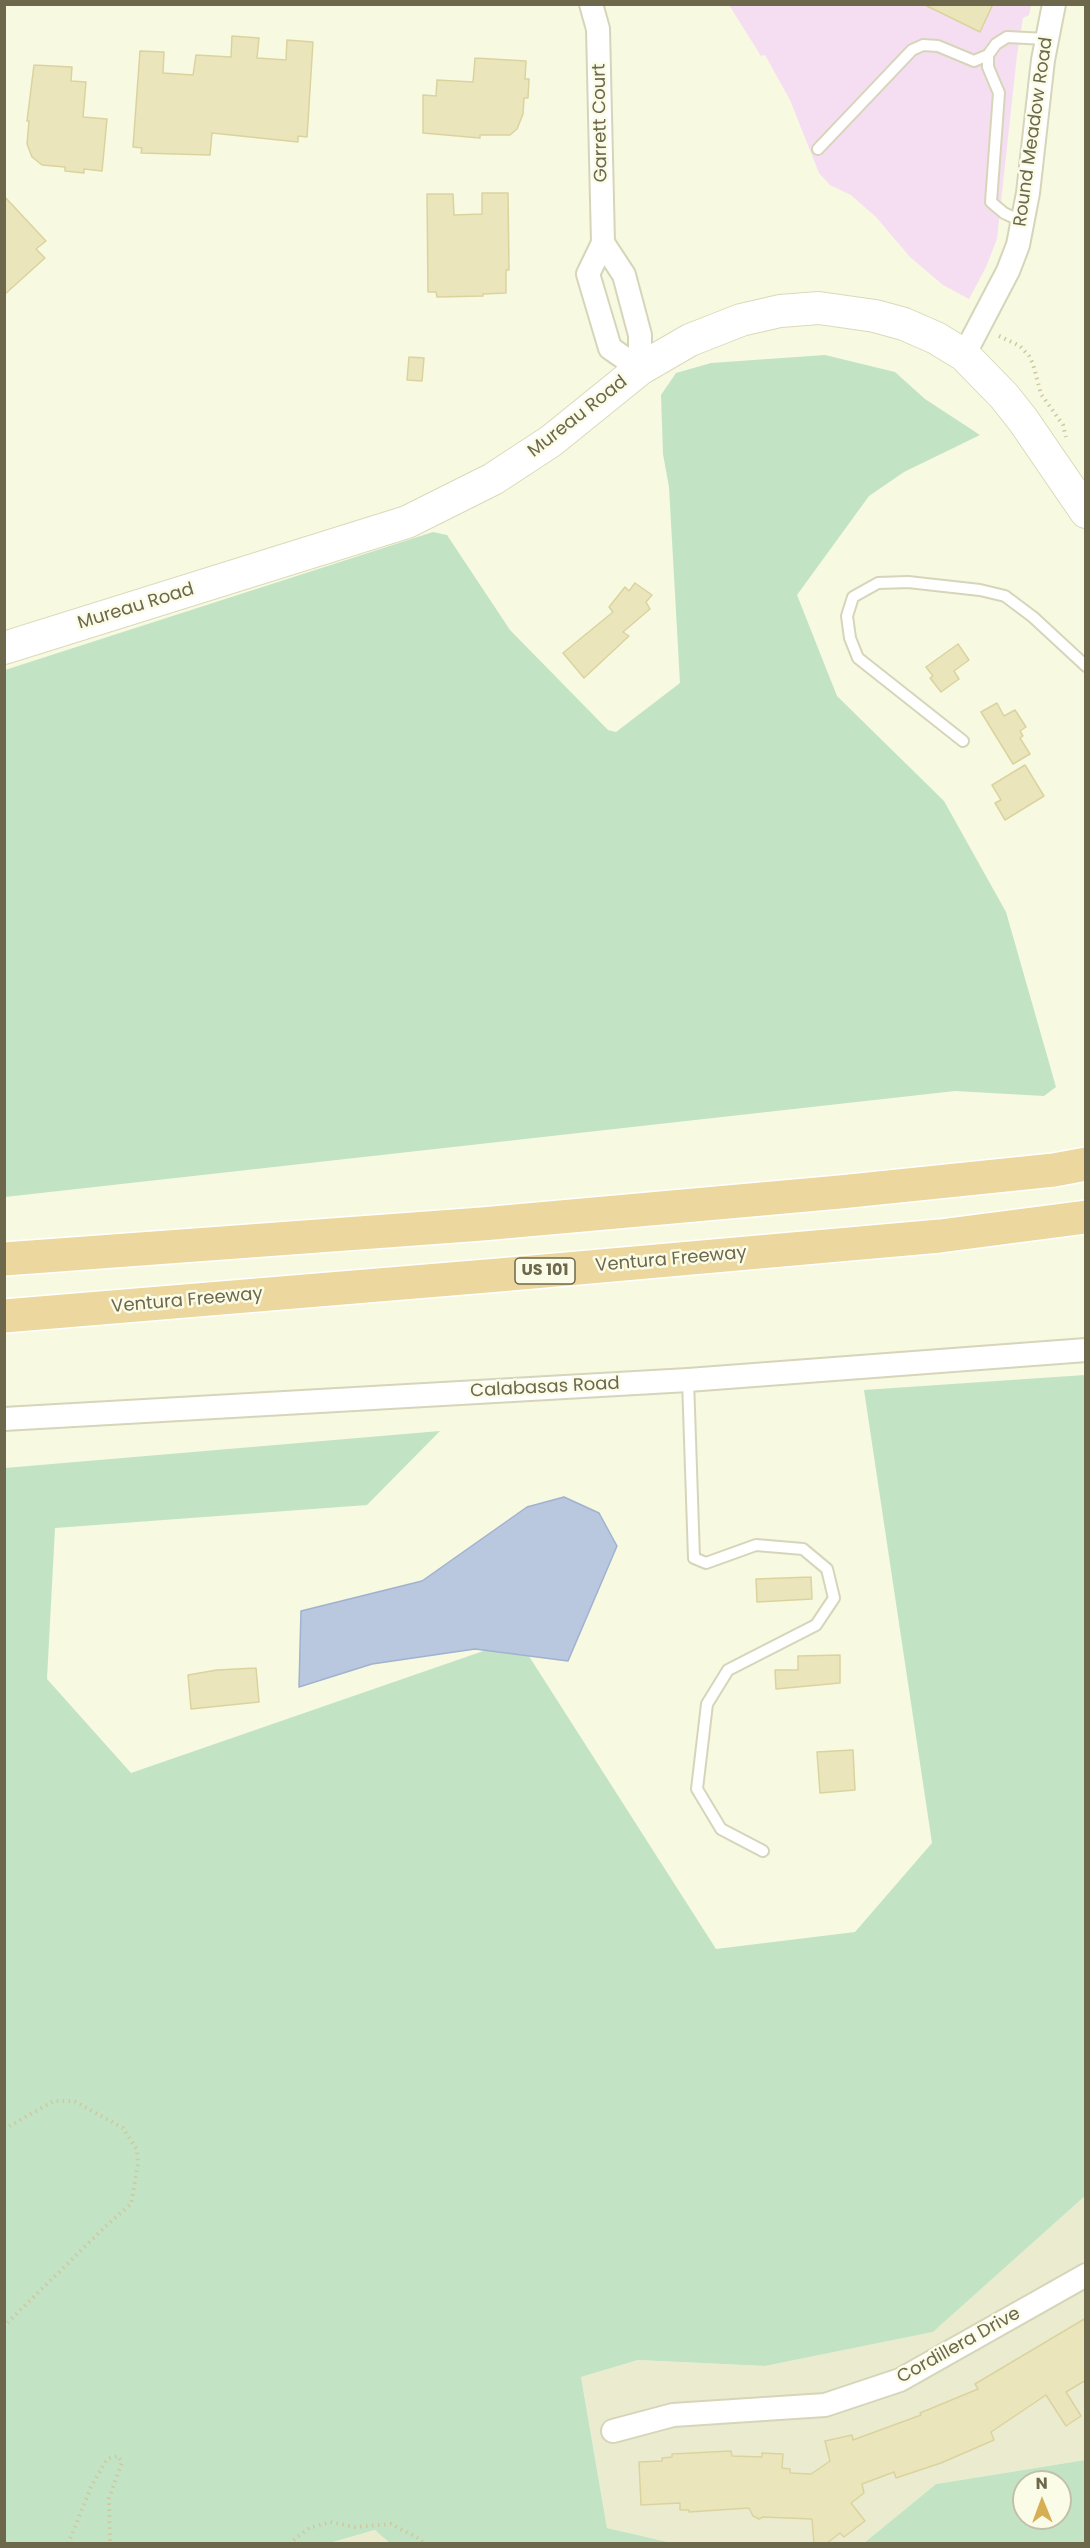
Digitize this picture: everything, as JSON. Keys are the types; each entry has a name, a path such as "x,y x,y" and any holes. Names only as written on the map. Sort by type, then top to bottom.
{"highway":[{"path":"4,1259 482,1224 780,1198 1053,1170 1086,1164"},
{"name":"Ventura Freeway","path":"4,1316 940,1236 1086,1217"}],"main road":[{"name":"Mureau Road","path":"4,648 407,522 494,479 551,441 640,369 690,340 741,320 780,311 819,308 867,314 904,324 936,338 964,355 1004,396 1058,468 1086,512"}],"street":[{"name":"Garrett Court","path":"591,4 598,29 603,243 588,274 610,348 640,369"},
{"name":"Round Meadow Road","path":"964,355 1008,271 1018,245 1023,222 1046,39 1054,4"},
{"path":"603,243 624,275 640,335 640,369"},
{"name":"Calabasas Road","path":"4,1419 688,1380 1086,1350"},
{"name":"Cordillera Drive","path":"613,2431 673,2415 825,2405 900,2380 1086,2275"}],"lane":[{"path":"818,149 912,50 923,45 938,46 974,61 988,55 996,44 1007,37 1046,39"},
{"path":"988,55 988,67 999,93 991,202 1004,213 1023,222"},
{"path":"963,741 858,658 850,639 847,616 853,597 878,583 908,582 980,590 1005,596 1033,617 1086,666"},
{"path":"688,1380 694,1558 706,1563 756,1545 803,1549 827,1569 834,1598 816,1625 728,1670 706,1704 697,1789 721,1828 763,1851"}],"path":[{"path":"999,336 1020,346 1029,356 1041,394 1063,424 1069,458 1058,468"},
{"path":"4,2129 54,2101 74,2101 123,2128 137,2150 138,2164 131,2204 106,2225 4,2326"},
{"path":"68,2544 91,2487 107,2459 118,2456 122,2462 109,2498 110,2544"},
{"path":"289,2544 309,2528 330,2522 356,2527 391,2524 420,2539 424,2544"}],"shaded area":[{"path":"729,5 1031,5 1029,15 1023,18 1017,55 997,239 986,267 969,299 943,285 910,257 876,217 851,195 830,185 819,173 790,100 765,55 761,56"},
{"path":"825,355 895,372 925,399 980,435 904,472 869,496 797,595 837,696 944,801 1006,912 1056,1087 1044,1096 955,1091 5,1197 5,670 433,532 447,535 510,630 608,730 616,732 680,683 669,487 663,454 661,395 676,373 711,363"},
{"path":"1085,1375 1085,2196 933,2332 765,2366 638,2360 581,2377 607,2528 672,2543 391,2544 375,2530 326,2544 5,2544 5,1468 440,1431 367,1505 55,1528 47,1679 131,1773 518,1639 716,1949 855,1932 932,1843 864,1390"},
{"path":"1085,2196 1085,2460 936,2484 864,2543 672,2543 607,2528 581,2377 638,2360 765,2366 933,2332"},
{"path":"1085,2460 1085,2543 864,2543 936,2484 1012,2472 1012,2530 1072,2530 1072,2470 1023,2470"},
{"path":"376,2530 391,2543 326,2544"}],"water":[{"path":"564,1497 599,1513 617,1546 568,1661 475,1649 372,1664 299,1687 301,1611 422,1581 527,1507"}],"building":[{"path":"923,4 993,4 980,32"},
{"path":"232,36 259,38 257,58 286,60 287,40 313,42 307,137 298,136 298,142 212,133 210,155 141,153 142,148 133,147 140,51 164,52 163,73 193,75 196,55 231,57"},
{"path":"475,58 526,61 525,79 529,79 528,98 524,98 523,114 517,129 510,135 480,135 480,138 423,133 423,95 436,96 437,80 473,82"},
{"path":"34,65 72,67 71,81 86,82 83,117 107,119 102,171 84,169 84,173 65,171 65,167 42,165 32,157 27,144 29,121 27,121"},
{"path":"482,193 508,193 509,270 506,270 506,293 437,297 436,292 428,292 427,194 453,194 454,215 482,214"},
{"path":"4,196 46,241 36,249 45,258 4,295"},
{"path":"409,357 424,358 422,381 407,380"},
{"path":"635,583 652,595 646,602 650,609 623,632 629,636 584,678 563,653 613,612 609,607 625,587 629,591"},
{"path":"958,644 969,660 954,671 959,679 941,692 930,678 933,676 926,667"},
{"path":"997,703 1004,716 1015,710 1026,727 1020,731 1023,736 1020,738 1030,754 1013,764 981,712"},
{"path":"1025,765 1044,796 1005,820 995,803 1001,800 992,785"},
{"path":"811,1577 812,1599 757,1602 756,1579"},
{"path":"840,1655 840,1683 776,1689 775,1670 798,1670 798,1656"},
{"path":"256,1668 259,1702 191,1709 188,1675 217,1670"},
{"path":"853,1750 855,1790 820,1793 817,1752"},
{"path":"1086,2318 1086,2380 1066,2392 1081,2416 1066,2426 1046,2395 991,2432 994,2440 941,2463 896,2478 894,2472 862,2484 864,2493 851,2503 865,2521 844,2537 840,2533 826,2544 814,2544 812,2519 763,2517 759,2519 753,2516 749,2508 689,2512 689,2510 680,2510 680,2503 641,2505 639,2462 662,2461 662,2458 672,2457 672,2454 731,2451 732,2456 762,2457 762,2453 783,2454 782,2468 790,2469 790,2473 811,2474 830,2461 825,2441 852,2435 853,2440 921,2415 920,2413 978,2389 975,2384"}]}
